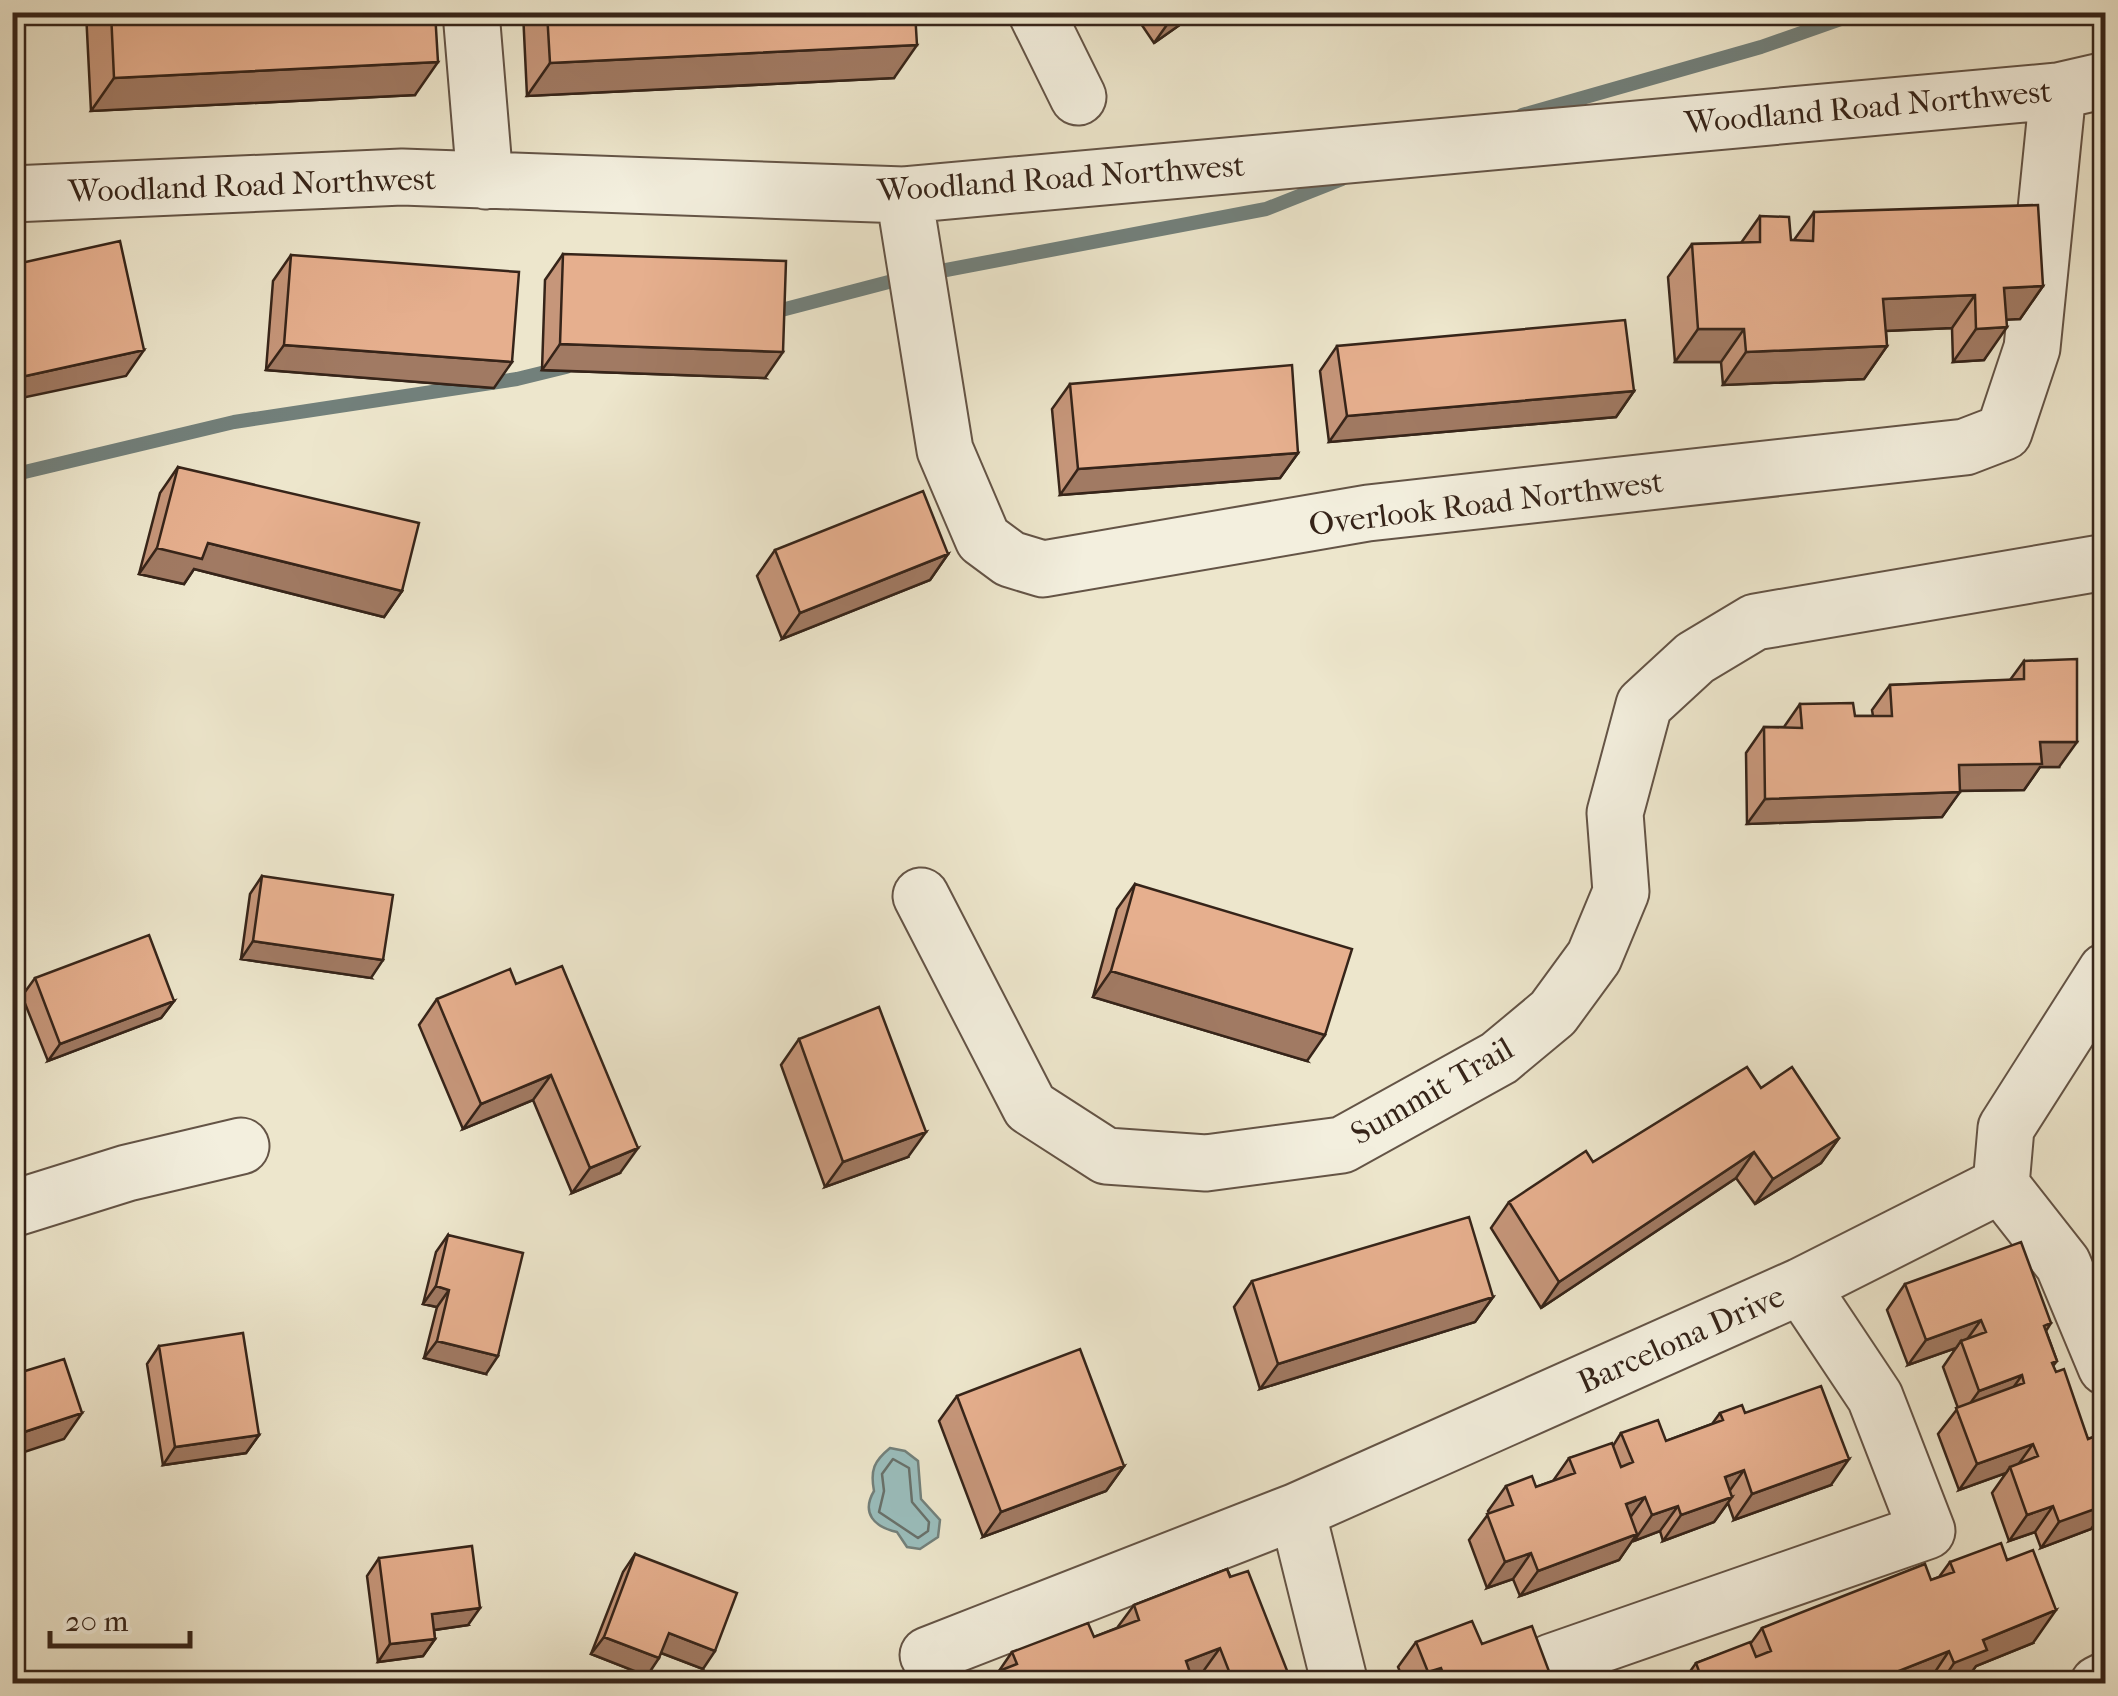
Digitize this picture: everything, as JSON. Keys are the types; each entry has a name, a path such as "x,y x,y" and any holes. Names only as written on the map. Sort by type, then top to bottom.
{"street":[{"path":"471,12 485,181"},
{"path":"1036,12 1078,97"},
{"name":"Woodland Road Northwest","path":"12,194 383,177 904,195 2082,86"},
{"name":"Overlook Road Northwest","path":"904,195 945,450 983,539 1010,559 1042,569 1368,514 1965,447 2004,432 2032,348 2082,86"},
{"name":"Summit Trail","path":"921,896 1030,1107 1106,1156 1206,1163 1342,1145 1499,1058 1553,1013 1594,957 1621,892 1615,813 1644,706 1695,658 1755,622 2106,562"},
{"path":"2106,971 2006,1128 2001,1185 2063,1264 2106,1367"},
{"path":"12,1209 128,1173 241,1146"},
{"name":"Barcelona Drive","path":"928,1655 1296,1511 1802,1286 2001,1185"},
{"path":"1556,1684 1550,1662 1927,1531 1875,1397 1802,1286"},
{"path":"1296,1511 1340,1684"},
{"path":"2098,1684 2106,1680"}],"water":[{"path":"890,1448 905,1451 918,1461 921,1499 940,1520 938,1537 920,1549 907,1547 897,1532 876,1523 870,1512 874,1466"}],"building":[{"path":"111,12 435,12 438,62 114,78"},
{"path":"547,12 915,12 917,45 550,63"},
{"path":"2038,205 2043,286 2004,288 2007,327 1976,329 1975,295 1883,299 1887,346 1746,352 1744,329 1698,329 1692,244 1760,242 1760,216 1789,217 1791,240 1813,241 1814,212"},
{"path":"120,241 144,350 12,379 12,265"},
{"path":"563,254 786,261 783,352 560,344"},
{"path":"291,255 519,272 512,362 284,345"},
{"path":"1625,320 1634,391 1347,416 1337,346"},
{"path":"1292,365 1298,453 1078,469 1070,384"},
{"path":"178,467 419,523 402,591 208,543 202,559 157,548"},
{"path":"923,491 948,554 800,613 775,550"},
{"path":"2077,659 2077,742 2040,742 2042,764 1959,765 1960,792 1765,799 1764,727 1802,728 1800,704 1853,703 1855,716 1892,716 1890,685 2024,679 2024,661"},
{"path":"262,876 393,895 383,960 253,941"},
{"path":"1135,884 1352,949 1325,1035 1111,971"},
{"path":"149,935 174,1001 60,1044 35,978"},
{"path":"562,966 638,1148 590,1168 551,1075 481,1104 437,999 510,969 516,984"},
{"path":"879,1007 926,1132 843,1162 799,1039"},
{"path":"1747,1067 1761,1088 1792,1067 1839,1138 1773,1179 1754,1152 1559,1282 1509,1202 1586,1151 1593,1162"},
{"path":"1469,1217 1493,1297 1278,1364 1252,1281"},
{"path":"448,1235 523,1253 498,1356 437,1341 449,1290 436,1286"},
{"path":"2021,1242 2051,1323 2044,1326 2057,1361 2052,1363 2056,1372 2064,1369 2088,1439 2093,1437 2106,1471 2106,1505 2059,1522 2053,1506 2027,1515 2010,1467 2038,1456 2033,1444 1977,1464 1956,1408 2024,1383 2022,1375 1979,1391 1961,1341 1986,1332 1981,1320 1926,1340 1905,1284"},
{"path":"243,1333 259,1435 175,1447 159,1346"},
{"path":"1080,1349 1124,1466 1001,1512 957,1396"},
{"path":"64,1359 82,1413 12,1436 12,1375"},
{"path":"1821,1386 1849,1459 1752,1494 1744,1470 1725,1477 1732,1497 1681,1515 1678,1506 1652,1515 1645,1497 1626,1504 1637,1534 1538,1571 1531,1553 1505,1562 1487,1514 1513,1505 1506,1486 1532,1476 1536,1487 1575,1473 1569,1458 1612,1443 1621,1467 1633,1462 1621,1433 1658,1420 1666,1441 1723,1420 1720,1413 1742,1405 1745,1413"},
{"path":"2001,1543 2007,1560 2033,1550 2056,1610 1983,1640 1987,1650 1954,1663 1949,1651 1866,1684 1674,1684 1700,1674 1696,1663 1750,1642 1756,1657 1771,1651 1762,1628 1925,1564 1931,1580 1954,1572 1950,1562"},
{"path":"472,1546 480,1608 432,1614 435,1639 390,1644 379,1558"},
{"path":"635,1554 737,1593 715,1651 669,1633 659,1658 604,1637"},
{"path":"1227,1569 1230,1577 1248,1571 1288,1673 1260,1684 1234,1684 1220,1648 1186,1661 1194,1684 989,1684 986,1676 1017,1664 1012,1652 1088,1623 1094,1637 1139,1620 1134,1605"},
{"path":"1472,1621 1482,1644 1532,1626 1550,1674 1525,1684 1447,1684 1441,1668 1428,1672 1416,1642"}],"waterway":[{"path":"1522,115 1761,47 1861,12"},
{"path":"925,274 1266,209 1342,179"},
{"path":"770,313 904,278"},
{"path":"12,475 234,422 517,379 566,367"}]}
